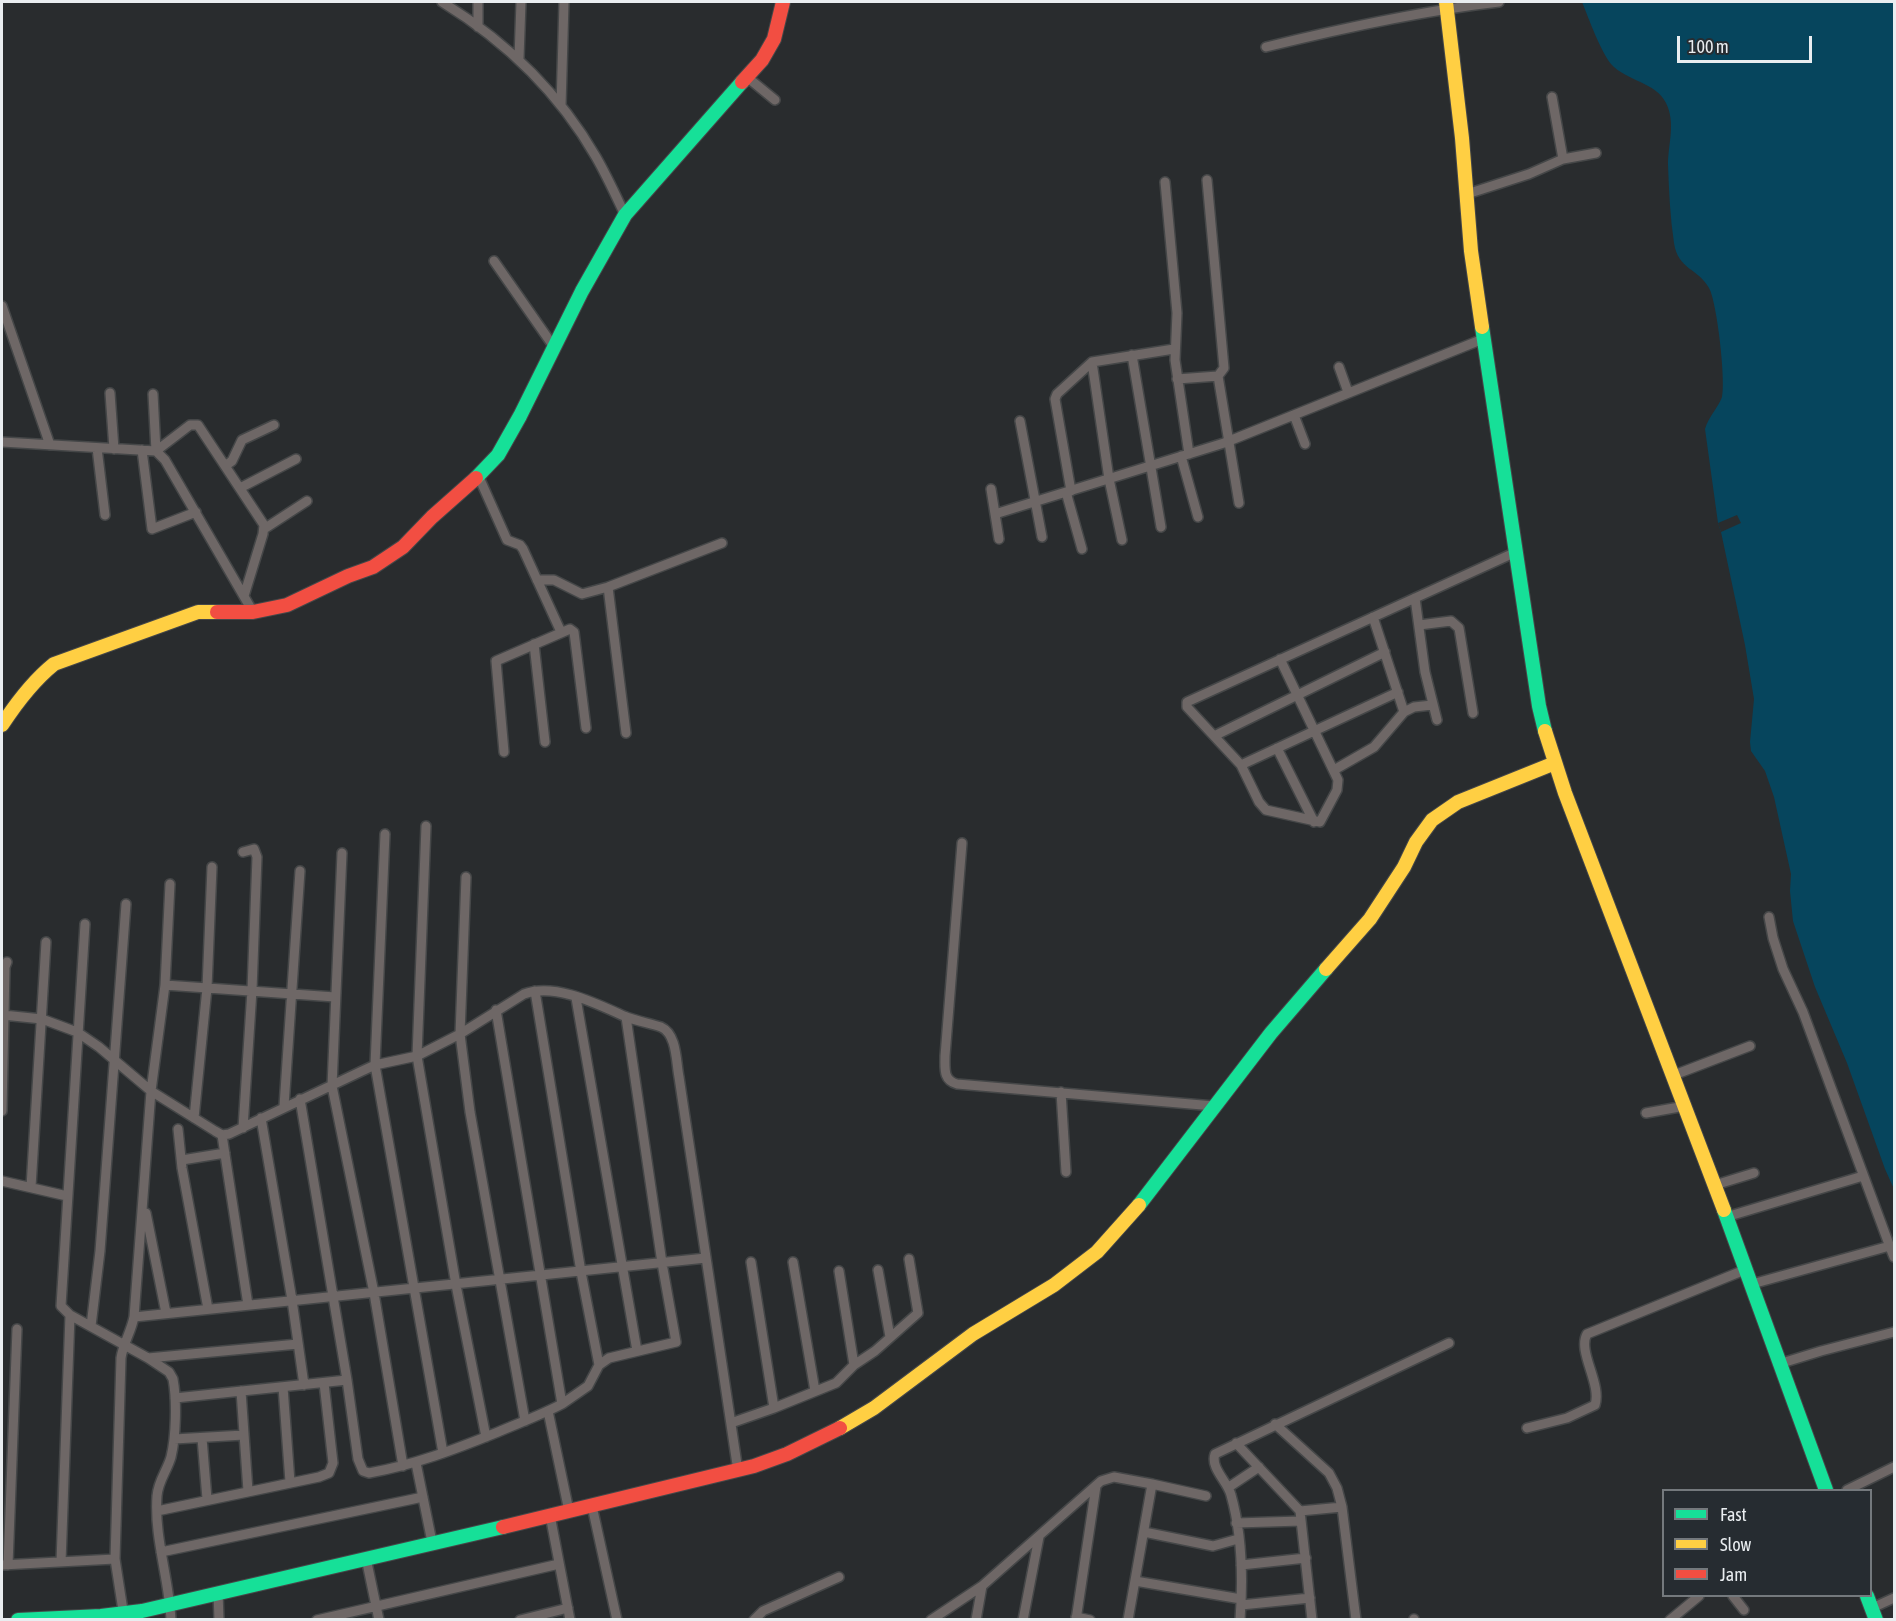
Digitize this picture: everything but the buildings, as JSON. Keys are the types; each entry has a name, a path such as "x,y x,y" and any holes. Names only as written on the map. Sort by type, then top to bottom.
{"street":[{"path":"442,2 519,58 561,106 597,158 625,215"},
{"path":"478,2 478,27"},
{"path":"519,58 520,2"},
{"path":"561,106 564,2"},
{"path":"2,725 14,706 38,678 54,664 198,612 253,612 286,605 386,559 403,547 498,455 520,416 582,291 625,215 762,60 774,39 783,2"},
{"path":"1266,47 1446,4 1498,2"},
{"path":"1446,4 1471,251 1544,728 1555,763 1782,1364 1825,1489"},
{"path":"747,77 775,100"},
{"path":"1552,97 1563,159"},
{"path":"1467,194 1529,174 1563,159 1596,153"},
{"path":"1207,180 1224,368 1218,376 1239,503"},
{"path":"1165,182 1177,313 1174,349 1185,455 1198,517"},
{"path":"494,261 554,347"},
{"path":"2,306 50,445"},
{"path":"995,514 1228,441 1483,339"},
{"path":"1082,549 1068,492 1056,396 1092,362 1174,349"},
{"path":"1132,355 1161,527"},
{"path":"1092,362 1109,479 1122,540"},
{"path":"1339,367 1348,392"},
{"path":"1178,379 1218,376"},
{"path":"110,393 114,448"},
{"path":"153,394 156,451"},
{"path":"1294,415 1305,444"},
{"path":"1020,421 1042,537"},
{"path":"225,466 232,461 242,440 274,424"},
{"path":"156,451 190,425 198,426 264,525 244,596"},
{"path":"2,442 156,451 165,460 253,612"},
{"path":"96,448 105,515"},
{"path":"142,450 152,529 196,512"},
{"path":"240,488 296,459"},
{"path":"478,475 507,540 520,545 523,549 561,632"},
{"path":"991,489 999,539"},
{"path":"264,529 307,501"},
{"path":"537,580 554,580 582,594 608,587 722,543"},
{"path":"1280,659 1338,780 1337,790 1322,821 1314,822 1266,810 1259,802 1241,765 1188,707 1187,702 1280,659 1516,552"},
{"path":"608,587 626,734"},
{"path":"1415,598 1425,672 1437,720"},
{"path":"1373,617 1404,712"},
{"path":"1419,625 1451,621 1459,628 1473,713"},
{"path":"504,752 496,661 570,629 574,632 586,728"},
{"path":"534,644 545,742"},
{"path":"1214,736 1385,652"},
{"path":"1241,765 1398,692"},
{"path":"1334,770 1374,747 1404,712 1414,707 1432,705"},
{"path":"1277,748 1314,822"},
{"path":"18,1620 124,1617 170,1603 592,1506 738,1471 796,1450 853,1421 874,1408 973,1334 1067,1276 1096,1252 1124,1224 1271,1033 1370,919 1404,867 1416,842 1432,820 1458,802 1555,763"},
{"path":"426,826 417,1056 456,1285 486,1437"},
{"path":"385,834 375,1065 416,1288 443,1453"},
{"path":"962,843 945,1056 948,1080 957,1084 1214,1106"},
{"path":"243,852 251,848 256,852 252,990 243,1128"},
{"path":"342,853 334,997 332,1086 374,1293 403,1466"},
{"path":"194,1118 207,988 212,867"},
{"path":"284,1106 300,871"},
{"path":"466,877 460,1034 470,1112 525,1421"},
{"path":"124,1617 115,1559 121,1358 134,1317 151,1090 165,985 170,884"},
{"path":"91,1326 100,1251 126,904"},
{"path":"1769,917 1773,938 1784,969 1803,1012 1892,1252"},
{"path":"85,924 60,1302 63,1310 70,1315 148,1358 171,1375 174,1383 174,1439 169,1464 159,1484 157,1511 171,1620"},
{"path":"31,1187 46,942"},
{"path":"2,1111 3,1015 7,962"},
{"path":"165,985 334,997"},
{"path":"222,1135 243,1128 284,1106 375,1065 417,1056 460,1034 524,994 535,991 544,990 596,1003 626,1017 666,1029 671,1037 679,1077 738,1471"},
{"path":"535,991 580,1272 599,1365"},
{"path":"576,998 637,1351"},
{"path":"496,1010 562,1404"},
{"path":"3,1015 42,1019 77,1032 151,1090 222,1135 248,1305"},
{"path":"300,1099 361,1469 369,1473 416,1463 486,1437 562,1404 588,1386 599,1365 609,1358 676,1342 662,1263 626,1017"},
{"path":"1674,1076 1750,1046"},
{"path":"1061,1092 1066,1172"},
{"path":"1646,1113 1685,1106"},
{"path":"261,1118 304,1385"},
{"path":"178,1129 207,1309"},
{"path":"182,1160 225,1153"},
{"path":"1715,1185 1754,1173"},
{"path":"1726,1217 1863,1176"},
{"path":"2,1181 67,1196"},
{"path":"143,1202 166,1313"},
{"path":"1752,1284 1886,1246 1892,1252"},
{"path":"134,1317 706,1258"},
{"path":"731,1423 836,1383 854,1365 875,1351 918,1313 909,1259"},
{"path":"752,1262 774,1408"},
{"path":"793,1262 815,1391"},
{"path":"1527,1428 1567,1418 1595,1405 1596,1392 1584,1340 1587,1334 1746,1269"},
{"path":"878,1270 890,1337"},
{"path":"839,1271 854,1365"},
{"path":"61,1562 70,1315"},
{"path":"17,1329 5,1565 115,1559"},
{"path":"1782,1364 1824,1350 1894,1332"},
{"path":"1240,1620 1240,1565 1236,1523 1229,1486 1214,1462 1214,1456 1218,1451 1449,1343"},
{"path":"148,1358 298,1344"},
{"path":"175,1398 347,1380"},
{"path":"157,1511 325,1475 333,1467 324,1383"},
{"path":"283,1387 290,1482"},
{"path":"241,1391 248,1491"},
{"path":"548,1411 569,1511"},
{"path":"1275,1424 1329,1473 1337,1488 1342,1507 1356,1620"},
{"path":"174,1439 244,1435"},
{"path":"202,1438 207,1500"},
{"path":"1236,1443 1301,1516 1312,1620"},
{"path":"416,1463 432,1542"},
{"path":"1229,1486 1259,1467"},
{"path":"1850,1489 1894,1467"},
{"path":"931,1620 982,1586 1109,1477 1206,1496"},
{"path":"1128,1620 1152,1484"},
{"path":"1090,1620 1076,1618 1096,1486"},
{"path":"161,1552 423,1497"},
{"path":"592,1506 617,1620"},
{"path":"1236,1523 1301,1516 1342,1507"},
{"path":"550,1515 570,1620"},
{"path":"1144,1532 1213,1546 1238,1539"},
{"path":"1023,1620 1039,1537"},
{"path":"366,1558 379,1620"},
{"path":"1240,1565 1305,1558"},
{"path":"317,1620 559,1564"},
{"path":"754,1620 763,1611 839,1577"},
{"path":"1135,1581 1241,1602 1310,1598"},
{"path":"976,1620 982,1586"},
{"path":"219,1592 219,1620"},
{"path":"1670,1620 1698,1597"},
{"path":"1733,1597 1744,1610"},
{"path":"1872,1608 1894,1598"},
{"path":"520,1620 568,1608"}],"water":[{"path":"1582,2 1894,2 1894,1189 1847,1063 1815,987 1793,921 1791,874 1774,797 1765,771 1751,751 1754,699 1745,645 1718,523 1705,429 1722,397 1720,342 1709,288 1705,281 1680,259 1674,243 1668,165 1671,118 1666,103 1655,90 1617,70 1611,64 1599,43"}],"pier":[{"path":"1737,515 1741,523 1721,532 1718,523"}],"traffic: fast":[{"path":"476,478 498,455 520,416 582,291 625,215 742,82"},
{"path":"1482,327 1539,706 1545,731"},
{"path":"1139,1205 1271,1033 1326,969"},
{"path":"1724,1210 1826,1489"},
{"path":"18,1620 101,1616 142,1611 503,1527"},
{"path":"1867,1597 1876,1620"}],"traffic: slow":[{"path":"1446,2 1462,138 1471,251 1482,327"},
{"path":"2,725 26,692 54,664 198,612 217,612"},
{"path":"1545,731 1565,793 1724,1210"},
{"path":"1326,969 1370,919 1404,867 1416,842 1432,820 1458,802 1555,763"},
{"path":"840,1428 874,1408 973,1334 1054,1285 1097,1252 1139,1205"}],"traffic: jam":[{"path":"742,82 762,60 774,39 783,2"},
{"path":"217,612 253,612 287,605 348,576 373,567 403,547 432,517 476,478"},
{"path":"503,1527 754,1466 787,1454 840,1428"}]}
